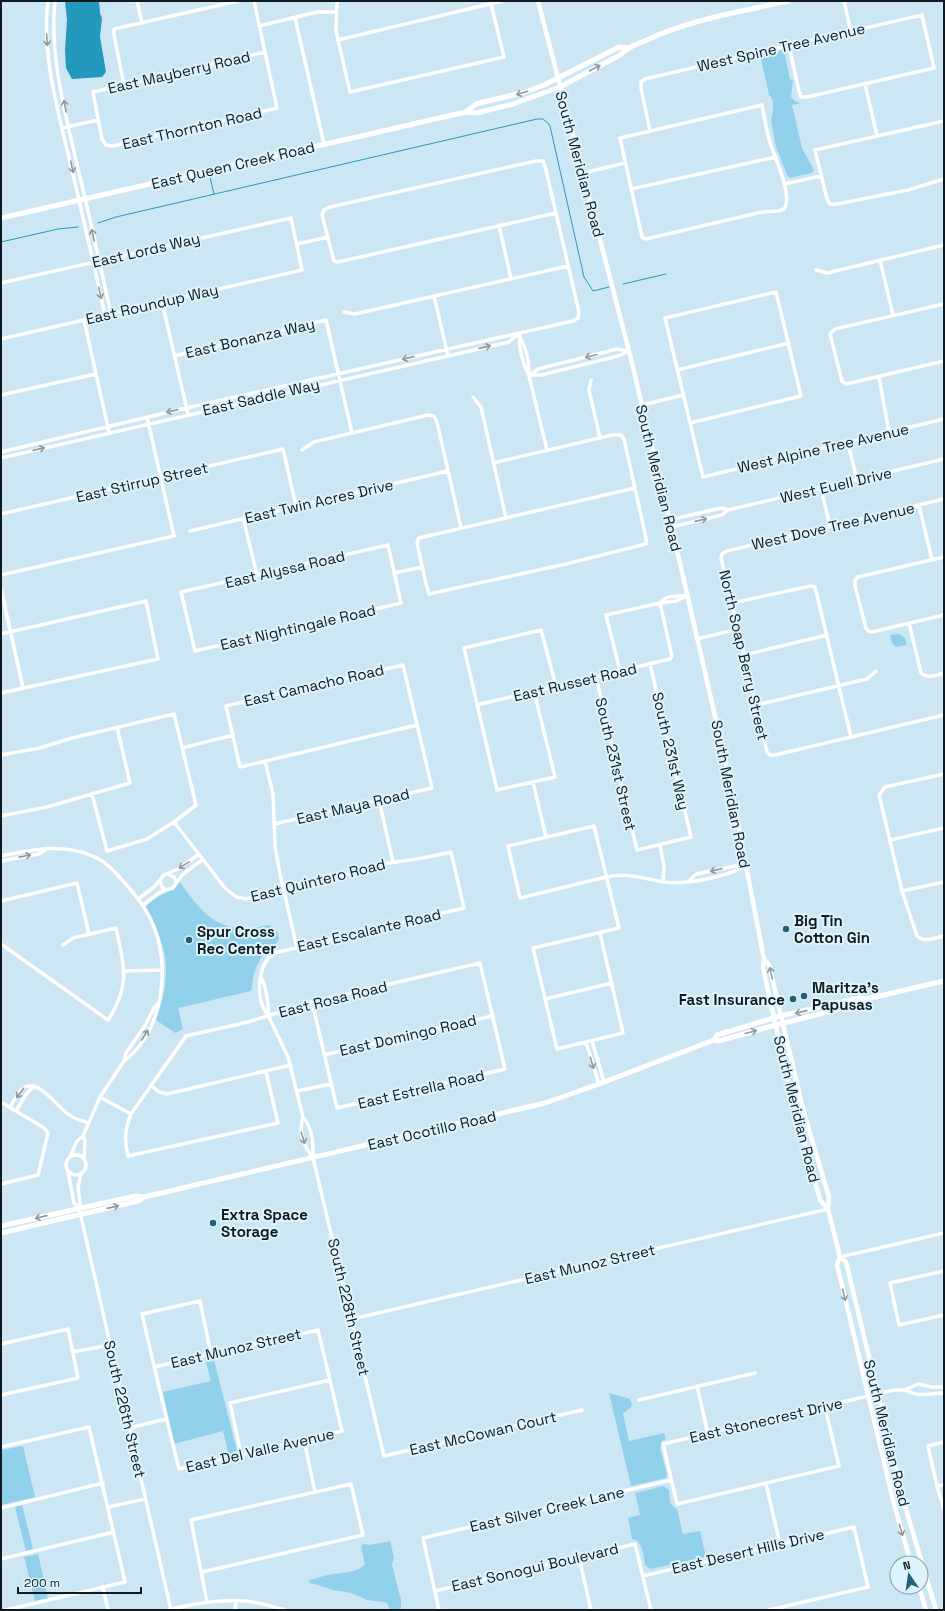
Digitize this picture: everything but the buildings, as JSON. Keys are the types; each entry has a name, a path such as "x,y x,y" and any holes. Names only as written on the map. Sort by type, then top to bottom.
{"main road":[{"path":"628,48 664,32 686,25 788,1"},
{"name":"East Queen Creek Road","path":"466,112 476,104 525,92 558,79 619,47 628,48"},
{"name":"East Queen Creek Road","path":"1,218 466,112 477,113 513,104 560,87 620,55 628,48"},
{"path":"866,999 863,1003 719,1041 714,1040 717,1035 778,1017 944,981"},
{"name":"East Ocotillo Road","path":"1,1226 135,1196 144,1197 545,1103 714,1040"},
{"name":"East Ocotillo Road","path":"1,1233 138,1201 144,1197"}],"street":[{"path":"48,1 46,17 48,48 62,128 105,315"},
{"path":"55,1 55,55 69,126 111,314"},
{"path":"137,1 142,23"},
{"path":"124,85 114,29 238,1"},
{"path":"254,1 265,52"},
{"path":"337,1 336,12 338,40 350,92 504,57 491,4"},
{"path":"338,40 502,1"},
{"name":"South Meridian Road","path":"538,1 629,351 670,520 729,777 764,958 769,965 778,1017 782,1024 808,1126 829,1197 828,1209 840,1257 837,1265 894,1504 909,1555"},
{"path":"844,1 851,32"},
{"path":"259,26 317,12 336,12"},
{"name":"West Spine Tree Avenue","path":"650,131 641,88 641,82 645,79 922,15 934,68 865,84"},
{"path":"295,18 324,144"},
{"path":"789,46 798,91 802,97 865,84 877,136"},
{"name":"East Mayberry Road","path":"98,120 92,92 265,52"},
{"name":"East Thornton Road","path":"98,120 102,139 106,146 113,146 277,108 265,52"},
{"path":"762,105 769,138 776,156 787,195 786,206 778,212 762,212 646,239 642,237 620,138 650,131 762,105"},
{"path":"62,128 98,120"},
{"path":"944,122 815,150 827,199 830,204 837,204 908,190 944,179"},
{"path":"631,189 776,156"},
{"path":"344,312 354,314 568,266 556,213 545,166 543,161 536,161 330,207 324,210 322,215 334,261 338,262 556,213"},
{"path":"583,173 625,163"},
{"path":"784,184 821,176"},
{"name":"East Lords Way","path":"1,283 291,218 297,244"},
{"path":"499,226 511,279"},
{"path":"297,244 328,237"},
{"name":"East Roundup Way","path":"1,339 302,270 297,244"},
{"path":"816,270 827,273 944,245"},
{"path":"880,260 893,315"},
{"name":"East Saddle Way","path":"1,452 186,408 508,335 573,322 578,318 579,312 568,266"},
{"path":"776,292 801,396 690,423 677,370 665,318 776,292"},
{"path":"434,296 448,356"},
{"path":"162,302 188,414"},
{"path":"944,304 835,329 830,334 842,381 846,384 944,361"},
{"path":"84,320 110,432"},
{"name":"East Bonanza Way","path":"174,356 326,320 338,374"},
{"path":"519,334 526,346 530,364 529,376"},
{"path":"519,334 519,347 529,376 547,450"},
{"name":"East Saddle Way","path":"1,458 340,379 510,342 519,334"},
{"path":"677,370 789,343"},
{"path":"529,376 538,369 617,349 629,351"},
{"path":"529,376 541,375 611,358 629,351"},
{"path":"1,395 96,374"},
{"path":"338,374 352,433"},
{"path":"879,377 890,433"},
{"path":"591,380 589,390 600,438"},
{"path":"642,405 683,395"},
{"path":"473,397 481,407 506,518"},
{"path":"302,450 314,442 428,416 434,416 437,422 461,528"},
{"path":"1,575 174,536 147,417"},
{"name":"West Alpine Tree Avenue","path":"690,423 703,477 944,419"},
{"path":"493,463 612,435 621,435 624,439 635,488 646,538 646,544 435,594 429,594 417,543 419,538 635,488"},
{"path":"848,442 857,480"},
{"name":"East Stirrup Street","path":"1,514 283,449 296,506"},
{"name":"West Euell Drive","path":"671,527 722,515 728,510 944,459"},
{"name":"East Twin Acres Drive","path":"190,531 448,471"},
{"path":"821,489 830,526"},
{"name":"West Dove Tree Avenue","path":"722,554 727,551 944,499"},
{"path":"919,505 932,560"},
{"name":"West Euell Drive","path":"670,520 721,508 728,510"},
{"path":"243,518 257,575"},
{"name":"East Alyssa Road","path":"195,651 181,592 388,545 394,573"},
{"name":"North Soap Berry Street","path":"722,554 721,558 767,752 770,755 775,755 851,737"},
{"path":"944,557 858,577 855,580 859,601 868,631 872,632 944,615"},
{"path":"394,573 422,567"},
{"name":"East Nightingale Road","path":"195,651 401,603 394,573"},
{"path":"732,603 810,586 815,587 851,737 944,715"},
{"path":"1,589 23,688"},
{"path":"620,671 606,615 676,601 687,596"},
{"path":"1,634 146,601 158,659 1,693"},
{"name":"East Russet Road","path":"477,705 670,659 672,656 660,603"},
{"path":"909,623 921,673 924,676 944,673"},
{"path":"697,639 738,629"},
{"path":"534,691 554,777 497,790 464,648 542,630 556,686"},
{"path":"744,655 827,635"},
{"name":"South 231st Way","path":"650,664 691,837 660,845"},
{"name":"East Camacho Road","path":"233,735 226,706 403,665 417,725"},
{"path":"756,705 867,679 876,671"},
{"name":"South 231st Street","path":"596,677 637,850 660,845"},
{"path":"1,756 33,750 72,738 174,714 196,805 174,822 147,839 107,851 92,794"},
{"path":"182,748 233,735 240,767 417,725"},
{"name":"East Maya Road","path":"274,824 432,788 417,725"},
{"path":"1,816 47,807 130,783 117,727"},
{"path":"265,761 273,794 275,846 296,948"},
{"path":"944,774 885,787 880,795 902,891 916,936 920,939 926,940 944,936"},
{"path":"533,782 546,837"},
{"path":"379,800 393,862"},
{"name":"East Quintero Road","path":"174,822 225,888 236,897 246,899 315,884 365,868 451,852 464,908"},
{"path":"600,933 623,1034 557,1049 533,948 619,928 606,877 594,826 508,846 520,898 606,877 621,874 674,883 690,880 698,881 736,872 745,866"},
{"path":"890,840 944,828"},
{"path":"660,845 664,866 663,882"},
{"path":"1,856 37,848 62,848 78,850 97,858 112,869 140,902 151,920 158,938 162,970 158,1009 150,1028 131,1056 124,1061 100,1097 83,1136 77,1142 66,1164 74,1203 79,1208"},
{"path":"1,861 39,854 47,849"},
{"path":"140,902 164,875 188,863 198,855"},
{"path":"140,902 173,888 182,875 202,860"},
{"path":"690,880 696,874 735,866 745,866"},
{"path":"168,874 174,877 176,882"},
{"path":"160,881 162,887 166,890"},
{"path":"902,891 944,882"},
{"path":"1,901 77,883 88,934"},
{"name":"East Escalante Road","path":"274,953 464,908"},
{"path":"1,944 108,1020 117,1006 123,990 124,971 116,928 73,938 63,945"},
{"name":"South 228th Street","path":"274,953 270,956 259,982 260,993 264,1010 280,1039 291,1065 303,1117 309,1124 311,1131 313,1158 384,1456"},
{"name":"East Rosa Road","path":"151,1086 186,1036 248,1022 312,1002 480,963 492,1016"},
{"path":"124,971 162,970"},
{"name":"South 228th Street","path":"261,978 264,982 269,1009 268,1015"},
{"path":"545,999 612,983"},
{"path":"260,993 265,992"},
{"path":"297,1092 331,1084 312,1002"},
{"name":"East Domingo Road","path":"324,1055 492,1016"},
{"name":"East Estrella Road","path":"331,1084 336,1108 505,1069 492,1016"},
{"name":"South Meridian Road","path":"778,1017 776,1025 791,1093 820,1200 828,1209"},
{"path":"592,1041 604,1082"},
{"path":"586,1042 598,1084"},
{"path":"266,1072 278,1123 128,1156 125,1138 126,1129 131,1114 151,1086 159,1092 167,1094 291,1065"},
{"path":"10,1107 22,1089 28,1086 39,1088 66,1114 88,1123"},
{"path":"16,1111 27,1093 33,1087"},
{"path":"100,1097 131,1114"},
{"path":"1,1102 47,1130 48,1135 38,1175 1,1184"},
{"name":"South 228th Street","path":"303,1117 301,1124 302,1136 306,1149 313,1158"},
{"path":"79,1208 80,1202 78,1188 81,1174 86,1166 84,1158 85,1141 83,1136"},
{"path":"70,1157 79,1155 84,1158"},
{"path":"68,1172 74,1175 81,1174"},
{"name":"South 226th Street","path":"79,1208 171,1610"},
{"name":"East Munoz Street","path":"352,1319 828,1209"},
{"path":"840,1257 944,1234"},
{"name":"South Meridian Road","path":"840,1257 846,1262 906,1512 936,1610"},
{"path":"944,1271 890,1283 900,1325 944,1315"},
{"path":"129,1428 166,1419 142,1314 200,1301 211,1354"},
{"path":"1,1344 68,1329 78,1378 1,1395"},
{"name":"East Munoz Street","path":"154,1367 318,1330 330,1380"},
{"path":"73,1352 110,1345"},
{"path":"639,1400 755,1374"},
{"path":"241,1454 230,1403 330,1380"},
{"name":"East Del Valle Avenue","path":"166,1419 179,1469 342,1431 330,1380"},
{"path":"905,1390 918,1384 928,1387 944,1387"},
{"path":"698,1386 708,1434"},
{"path":"927,1394 928,1387"},
{"name":"East Stonecrest Drive","path":"671,1480 663,1444 894,1390 905,1390"},
{"path":"905,1390 914,1395 921,1396 927,1394 944,1393"},
{"path":"671,1480 677,1504 839,1466 825,1407"},
{"name":"East McCowan Court","path":"384,1456 582,1410"},
{"path":"1,1447 89,1427 125,1582 6,1610"},
{"path":"304,1440 315,1492"},
{"path":"944,1442 928,1446 944,1510"},
{"name":"East Silver Creek Lane","path":"435,1591 423,1538 671,1480"},
{"path":"1,1508 103,1483"},
{"path":"202,1572 363,1534 351,1484 191,1520 207,1602"},
{"path":"766,1484 780,1544"},
{"path":"937,1486 944,1485"},
{"path":"108,1507 145,1499"},
{"name":"East Desert Hills Drive","path":"643,1576 854,1527 868,1587 769,1610"},
{"path":"1,1559 114,1532"},
{"name":"East Sonogui Boulevard","path":"435,1591 635,1544 643,1576"},
{"path":"579,1557 591,1610"},
{"path":"643,1576 651,1610"},
{"path":"103,1587 108,1610"},
{"path":"435,1591 439,1610"},
{"path":"921,1595 926,1610"},
{"path":"171,1610 207,1602 236,1600 259,1603 285,1610"},
{"path":"235,1610 236,1600"}],"shaded area":[{"path":"65,1 99,1 102,18 100,37 106,72 102,77 72,79 66,68 65,50 67,20"},
{"path":"784,50 790,79 793,80 791,97 795,101 801,103 792,105 802,148 814,170 812,173 790,178 787,175 776,147 771,120 773,101 769,95 760,55"},
{"path":"899,634 905,638 907,645 896,647 892,643 890,635"},
{"path":"179,881 206,914 216,921 226,926 238,928 252,928 269,925 277,931 279,939 267,950 259,961 251,991 178,1008 183,1029 175,1033 156,1020 164,989 166,962 160,937 146,907 154,899 175,886"},
{"path":"213,1356 237,1451 229,1455 223,1431 174,1444 163,1392 211,1381 205,1358"},
{"path":"609,1393 630,1399 632,1406 623,1414 629,1441 664,1433 666,1439 662,1441 660,1448 667,1474 666,1478 631,1486"},
{"path":"23,1446 35,1497 1,1505 1,1450"},
{"path":"664,1486 669,1490 671,1503 677,1509 683,1534 700,1531 706,1557 651,1569 645,1565 641,1546 636,1540 632,1539 628,1518 640,1515 635,1493"},
{"path":"22,1505 33,1549 26,1551 15,1507"},
{"path":"390,1541 394,1557 392,1565 401,1600 401,1610 390,1610 387,1603 384,1602 367,1600 351,1593 333,1590 309,1583 309,1580 326,1575 357,1570 365,1564 361,1548 363,1544 370,1545"},
{"path":"38,1554 48,1598 35,1601 24,1557"}],"waterway":[{"path":"98,223 116,217 537,119 543,119 550,126 584,277 593,291 609,287"},
{"path":"210,177 214,194"},
{"path":"1,242 58,229 78,227"},
{"path":"623,284 666,274"}],"place":[{"name":"Big Tin Cotton Gin","path":"786,929"},
{"name":"Spur Cross Rec Center","path":"189,940"},
{"name":"Maritza's Papusas","path":"804,996"},
{"name":"Fast Insurance","path":"793,999"},
{"name":"Extra Space Storage","path":"213,1223"}]}
